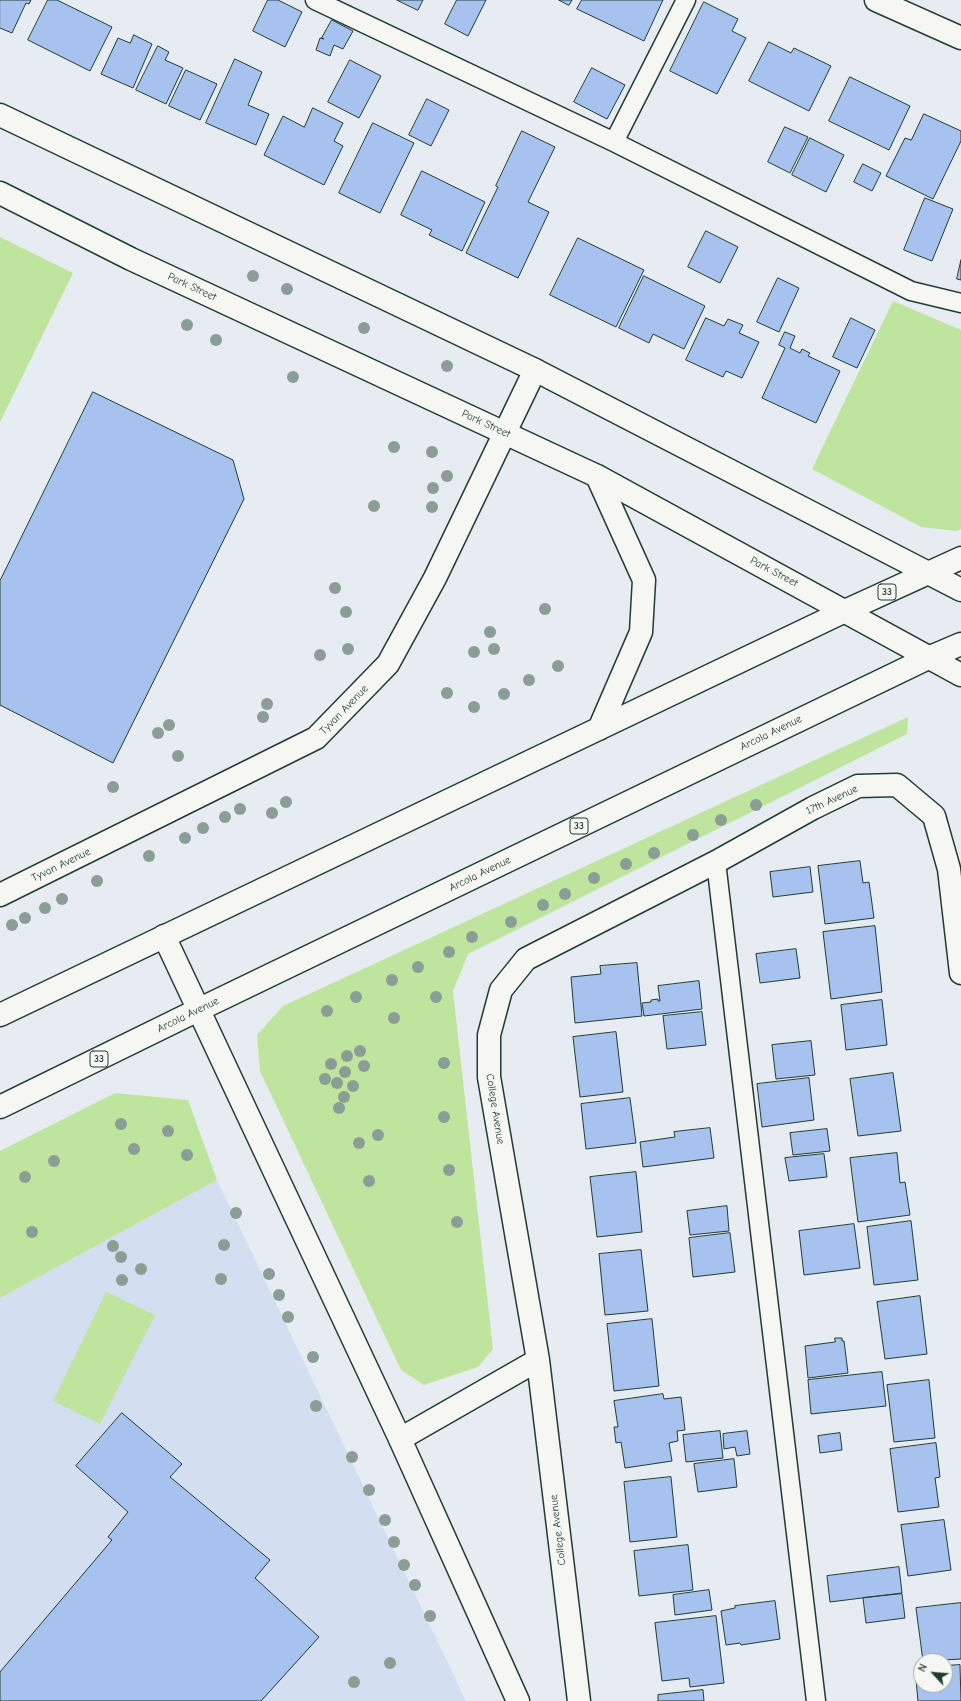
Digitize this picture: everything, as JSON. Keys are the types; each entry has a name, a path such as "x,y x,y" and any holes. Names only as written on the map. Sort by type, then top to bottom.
{"main road":[{"path":"876,0 961,38"},
{"path":"0,115 535,370 961,590"},
{"name":"Park Street","path":"0,193 131,259 596,476 961,675"},
{"name":"Tyvan Avenue","path":"0,895 316,738 388,664 435,578 535,370"},
{"path":"596,476 644,580 641,632 599,729"},
{"name":"33","path":"0,1015 845,611 929,574 961,558"},
{"name":"Arcola Avenue","path":"0,1107 928,658 961,644"},
{"name":"17th Avenue","path":"716,862 813,808 858,786 897,785 934,816 950,869 961,972"},
{"name":"College Avenue","path":"579,1701 538,1360 489,1077 489,1034 501,990 526,959 716,862"},
{"path":"164,936 400,1439 518,1701"},
{"path":"400,1439 538,1360"}],"lane":[{"path":"315,0 614,142 911,291 961,303"},
{"path":"614,142 686,0"},
{"path":"716,862 816,1701"}],"shaded area":[{"path":"217,1180 466,1701 0,1701 0,1298"}],"green space":[{"path":"0,237 73,273 0,422"},
{"path":"893,301 961,330 961,529 957,531 921,527 812,469"},
{"path":"908,717 907,734 468,954 453,991 493,1349 478,1367 424,1385 401,1370 260,1071 257,1035 283,1006"},
{"path":"115,1093 188,1100 217,1180 0,1298 0,1151"},
{"path":"106,1292 155,1315 100,1424 53,1401"}],"building":[{"path":"0,0 31,0 29,4 26,3 12,33 0,28"},
{"path":"48,0 57,0 112,27 90,71 28,40"},
{"path":"268,0 278,0 302,12 285,47 253,31"},
{"path":"397,0 423,0 418,10"},
{"path":"457,0 486,0 468,36 445,24"},
{"path":"559,0 572,0 569,5"},
{"path":"582,0 663,0 644,41 577,9"},
{"path":"704,2 738,19 732,31 746,38 717,94 670,71"},
{"path":"332,20 353,31 343,49 334,45 330,56 316,50 320,38 324,39 322,38"},
{"path":"134,35 152,44 133,88 101,74 118,38 130,43"},
{"path":"769,42 791,53 794,48 831,66 809,111 749,81"},
{"path":"158,46 169,52 165,60 183,68 166,104 136,90"},
{"path":"235,59 262,72 248,105 269,114 256,145 206,123"},
{"path":"350,60 381,76 359,118 328,102"},
{"path":"592,68 625,85 607,119 574,102"},
{"path":"186,70 217,84 200,120 169,106"},
{"path":"850,77 910,106 889,150 829,121"},
{"path":"427,99 449,110 431,146 409,135"},
{"path":"313,108 343,123 334,141 343,146 324,185 264,155 283,116 304,127"},
{"path":"924,114 961,131 961,141 933,199 886,176 905,138 911,140"},
{"path":"373,123 414,143 380,213 339,193"},
{"path":"785,127 808,137 790,173 768,162"},
{"path":"522,131 555,147 528,202 549,212 518,278 466,253 498,187 496,186"},
{"path":"810,138 844,155 826,192 792,175"},
{"path":"863,164 881,173 872,191 854,182"},
{"path":"422,171 485,202 462,251 429,235 432,230 401,215"},
{"path":"925,198 953,209 932,261 904,250"},
{"path":"706,231 738,247 720,283 688,267"},
{"path":"578,238 644,270 616,327 550,295"},
{"path":"961,260 961,280 957,279"},
{"path":"644,276 705,306 684,349 653,334 649,343 619,328"},
{"path":"778,278 799,288 779,332 757,322"},
{"path":"706,318 724,326 728,319 743,325 739,333 759,342 742,378 726,371 723,377 686,360"},
{"path":"851,318 875,330 857,368 833,357"},
{"path":"785,332 795,336 790,348 800,353 802,349 810,353 808,356 840,371 816,423 762,398 785,348 779,345"},
{"path":"93,392 233,460 244,499 113,763 0,705 0,581"},
{"path":"860,861 863,883 869,882 874,918 825,924 818,866"},
{"path":"810,867 813,892 773,897 770,872"},
{"path":"875,926 882,992 831,999 823,932"},
{"path":"796,949 800,978 760,983 756,954"},
{"path":"637,963 642,1016 575,1023 571,977 601,974 600,966"},
{"path":"699,981 702,1009 644,1016 642,1003 651,1002 651,1000 658,999 658,1001 660,1001 658,986"},
{"path":"882,1000 887,1045 846,1050 841,1005"},
{"path":"702,1012 706,1045 667,1049 663,1016"},
{"path":"616,1032 623,1092 580,1097 573,1037"},
{"path":"811,1041 815,1075 776,1079 772,1045"},
{"path":"893,1073 901,1131 858,1136 850,1079"},
{"path":"809,1078 814,1120 762,1127 757,1084"},
{"path":"630,1098 636,1143 586,1149 581,1104"},
{"path":"710,1128 714,1158 643,1167 640,1142 675,1137 674,1132"},
{"path":"827,1129 830,1151 793,1155 790,1133"},
{"path":"897,1153 900,1183 905,1182 910,1215 858,1222 850,1158"},
{"path":"824,1154 827,1177 789,1181 785,1158"},
{"path":"636,1172 642,1232 597,1237 590,1177"},
{"path":"727,1206 729,1231 690,1235 687,1211"},
{"path":"911,1221 918,1280 874,1285 867,1227"},
{"path":"854,1224 860,1268 804,1275 799,1231"},
{"path":"730,1233 735,1272 693,1277 689,1238"},
{"path":"641,1250 648,1311 605,1315 599,1254"},
{"path":"920,1296 927,1354 885,1359 877,1302"},
{"path":"652,1319 659,1386 614,1391 607,1324"},
{"path":"835,1338 842,1338 842,1341 844,1341 848,1373 808,1378 805,1346 835,1342"},
{"path":"882,1372 886,1406 811,1414 808,1380"},
{"path":"929,1380 935,1438 894,1442 887,1385"},
{"path":"663,1394 664,1399 681,1397 685,1430 677,1431 678,1441 669,1443 672,1461 625,1468 621,1442 616,1443 614,1427 618,1427 614,1401"},
{"path":"122,1413 182,1464 170,1477 270,1560 255,1578 319,1637 261,1701 0,1701 0,1672 112,1540 108,1537 128,1512 76,1466"},
{"path":"720,1431 723,1458 686,1462 683,1435"},
{"path":"747,1431 750,1454 737,1456 735,1447 724,1449 723,1434"},
{"path":"840,1433 842,1450 820,1453 818,1436"},
{"path":"936,1443 940,1477 935,1478 939,1507 898,1512 890,1449"},
{"path":"734,1459 737,1487 698,1492 694,1464"},
{"path":"671,1477 677,1537 630,1542 624,1482"},
{"path":"944,1520 951,1570 908,1576 901,1525"},
{"path":"688,1545 693,1590 639,1596 634,1551"},
{"path":"899,1567 902,1593 830,1602 827,1576"},
{"path":"709,1590 712,1610 675,1615 673,1595"},
{"path":"902,1594 905,1618 866,1623 863,1598"},
{"path":"775,1601 780,1639 741,1645 740,1643 726,1645 721,1611 735,1608 735,1606"},
{"path":"961,1603 961,1659 953,1659 953,1653 922,1653 916,1608"},
{"path":"716,1616 724,1683 690,1687 689,1678 662,1681 655,1623"},
{"path":"953,1665 960,1665 961,1701 918,1701 917,1693 953,1693"},
{"path":"703,1690 704,1701 658,1701 658,1695"}]}
